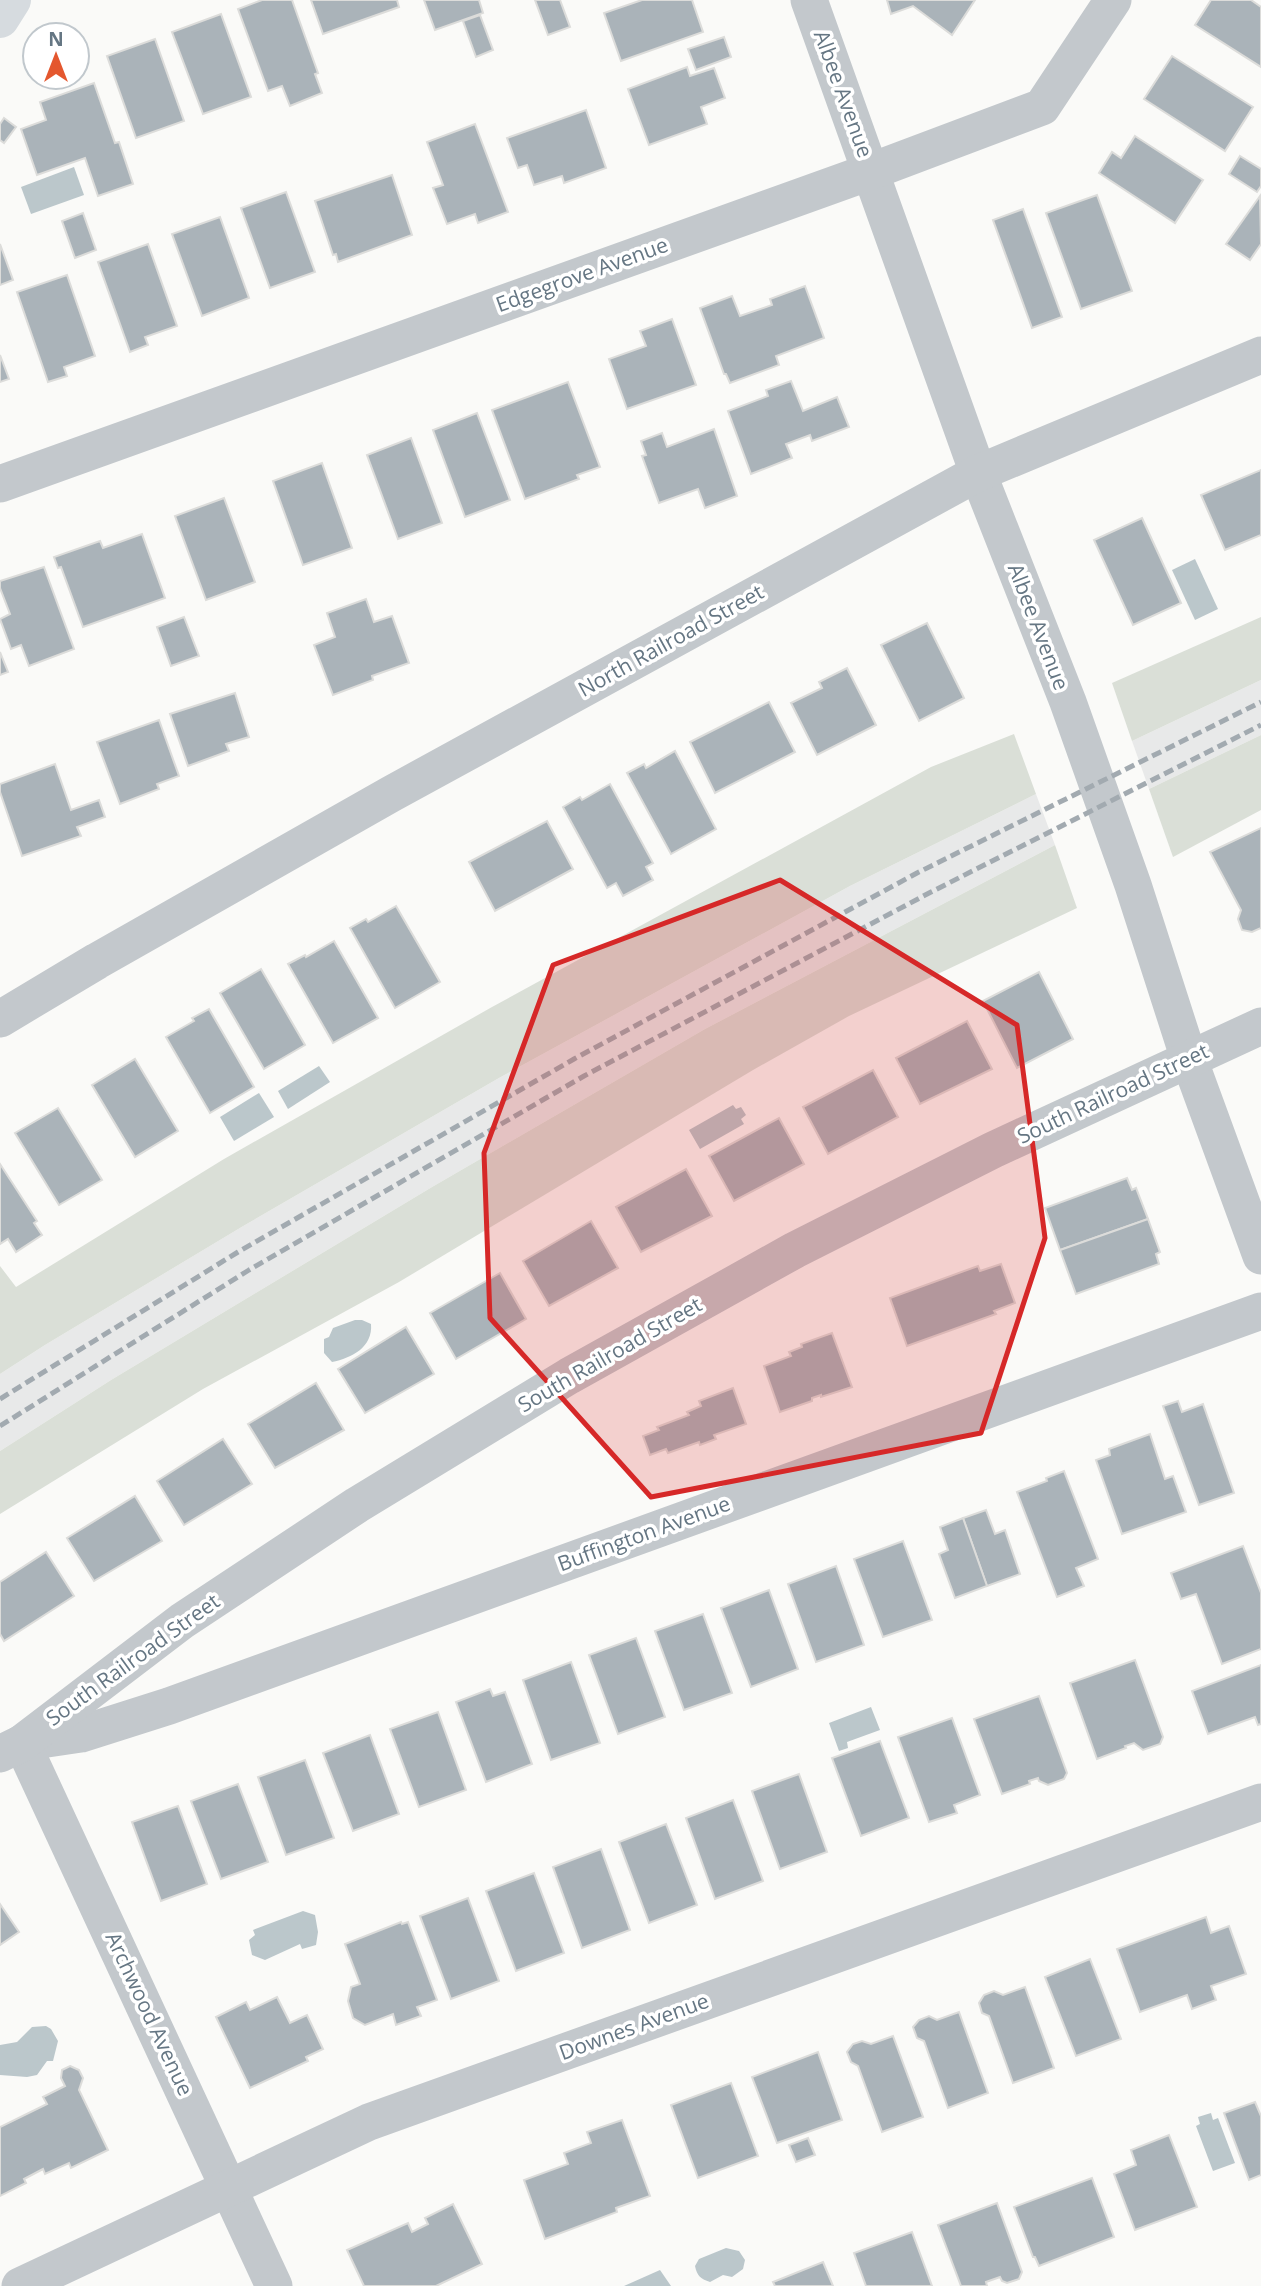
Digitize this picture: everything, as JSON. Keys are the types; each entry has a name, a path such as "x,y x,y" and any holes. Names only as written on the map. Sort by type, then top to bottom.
{"main road":[{"path":"0,19 12,0"}],"street":[{"name":"Albee Avenue","path":"809,0 978,473 1068,702 1133,884 1189,1059 1261,1256"},
{"name":"Edgegrove Avenue","path":"0,484 872,171 1042,107 1113,0"},
{"name":"North Railroad Street","path":"0,1019 391,794 978,473 1261,355"},
{"name":"North Railroad Street","path":"0,990 97,961"},
{"name":"South Railroad Street","path":"11,1748 182,1621 357,1505 569,1376 795,1250 993,1150 1261,1026"},
{"name":"Buffington Avenue","path":"11,1748 81,1734 169,1706 1261,1311"},
{"name":"Archwood Avenue","path":"11,1748 230,2188 249,2236 274,2286"},
{"name":"Downes Avenue","path":"20,2286 369,2122 1261,1802"}],"highlighted area":[{"path":"780,880 1017,1025 1045,1238 981,1433 651,1497 490,1318 484,1153 553,965"}],"shaded area":[{"path":"74,167 84,195 31,214 21,187"},
{"path":"1195,559 1218,609 1195,620 1172,570"},
{"path":"1261,617 1261,680 1132,741 1112,683"},
{"path":"1261,680 1261,735 1149,789 1132,741"},
{"path":"1014,734 1036,794 850,886 499,1078 245,1225 0,1374 0,1266 16,1287 224,1159 492,1007 931,767"},
{"path":"1261,735 1261,810 1173,857 1149,789"},
{"path":"1036,794 1055,845 705,1029 432,1187 111,1380 0,1451 0,1374 45,1345 499,1078 850,886"},
{"path":"1055,845 1077,908 849,1016 753,1070 399,1282 203,1389 0,1514 0,1451 111,1380 432,1187 705,1029"},
{"path":"319,1066 330,1082 288,1109 278,1091"},
{"path":"259,1093 274,1117 234,1141 220,1117"},
{"path":"733,1105 736,1109 741,1107 746,1115 741,1119 744,1124 700,1149 689,1130"},
{"path":"355,1320 371,1324 369,1339 354,1354 332,1362 324,1353 324,1339 329,1337 333,1328"},
{"path":"871,1707 880,1730 847,1742 848,1748 839,1751 829,1723"},
{"path":"303,1911 315,1915 318,1932 316,1945 302,1949 300,1944 265,1960 252,1955 249,1940 255,1935 253,1930"},
{"path":"46,2026 58,2041 53,2061 47,2061 37,2075 0,2075 0,2045 17,2042 32,2027"},
{"path":"1211,2113 1213,2120 1218,2118 1235,2163 1213,2171 1196,2126 1200,2124 1198,2117"},
{"path":"726,2248 739,2251 745,2260 743,2269 732,2277 723,2275 710,2282 700,2277 695,2266 699,2259"},
{"path":"660,2270 671,2286 624,2286"}],"building":[{"path":"262,0 292,0 318,73 315,74 322,93 290,106 282,86 268,91 238,9"},
{"path":"311,0 397,0 399,7 323,34"},
{"path":"424,0 479,0 483,13 435,30"},
{"path":"535,0 560,0 570,27 548,35"},
{"path":"642,0 692,0 703,32 621,61 604,13"},
{"path":"887,0 975,0 952,35 913,6 891,14"},
{"path":"1211,0 1251,0 1261,7 1261,67 1195,25"},
{"path":"221,14 251,97 203,114 172,32"},
{"path":"480,15 493,50 476,57 463,21"},
{"path":"724,37 731,57 696,70 688,49"},
{"path":"155,39 184,121 136,138 107,56"},
{"path":"1172,56 1253,107 1225,151 1144,99"},
{"path":"687,67 690,76 714,68 725,98 701,107 707,124 649,145 628,89"},
{"path":"94,83 115,143 119,142 133,184 98,196 85,158 37,175 21,129 46,120 40,102 71,91 91,91 91,84"},
{"path":"586,110 606,168 564,183 562,176 534,185 527,165 518,168 507,138"},
{"path":"4,118 16,127 4,143 0,140 0,124"},
{"path":"475,124 508,212 478,223 475,214 447,224 433,188 443,185 427,142"},
{"path":"1135,136 1203,180 1175,223 1099,173 1112,152 1121,158"},
{"path":"1240,156 1261,169 1261,186 1257,192 1229,174"},
{"path":"392,175 412,235 338,262 336,254 333,255 315,201"},
{"path":"286,192 315,272 270,288 241,208"},
{"path":"1097,195 1132,291 1081,309 1046,213"},
{"path":"1260,196 1261,244 1250,260 1226,244"},
{"path":"1023,209 1062,317 1032,328 993,220"},
{"path":"83,213 96,250 75,258 62,221"},
{"path":"220,217 249,298 202,316 172,234"},
{"path":"0,244 13,280 0,285"},
{"path":"148,244 177,326 145,337 148,345 130,352 98,262"},
{"path":"67,275 95,356 64,367 67,376 48,382 17,292"},
{"path":"805,286 824,338 776,356 779,365 730,383 724,374 700,308 732,296 740,316 772,305 770,299"},
{"path":"672,319 696,385 627,409 609,359 646,346 640,331"},
{"path":"0,355 9,379 0,382"},
{"path":"791,381 803,411 837,397 849,427 812,441 810,435 786,444 792,458 751,474 728,411 768,396 766,390"},
{"path":"568,382 600,467 577,475 579,479 525,499 492,410"},
{"path":"477,413 510,500 465,517 433,430"},
{"path":"714,429 737,496 705,508 698,489 659,503 642,456 646,455 641,441 662,433 667,447"},
{"path":"411,438 442,523 398,539 367,455"},
{"path":"322,463 352,548 303,565 273,481"},
{"path":"1261,470 1261,535 1225,550 1201,495"},
{"path":"224,498 255,582 206,600 175,516"},
{"path":"1142,518 1181,603 1133,625 1094,540"},
{"path":"142,534 165,598 83,627 61,567 58,568 54,557 100,541 103,548"},
{"path":"44,567 74,649 29,666 21,645 11,649 0,619 10,614 0,581"},
{"path":"366,599 374,622 392,616 409,663 372,676 373,680 333,695 314,645 335,637 327,613"},
{"path":"184,617 199,656 171,666 157,627"},
{"path":"927,623 964,698 919,721 881,645"},
{"path":"0,652 8,672 0,675"},
{"path":"847,668 876,725 817,755 791,703 822,688 819,682"},
{"path":"235,693 249,737 226,744 229,751 188,766 170,714"},
{"path":"769,702 795,752 715,793 690,742"},
{"path":"159,720 179,776 157,784 159,789 120,804 97,742"},
{"path":"675,751 716,829 671,854 627,773 644,764 646,768"},
{"path":"55,764 71,810 99,800 105,817 77,827 81,836 22,856 0,792 0,784"},
{"path":"610,784 653,863 646,867 653,880 623,896 616,883 607,888 563,807"},
{"path":"547,821 573,869 495,911 469,862"},
{"path":"1261,828 1261,928 1252,932 1242,930 1238,919 1241,910 1210,852"},
{"path":"396,906 440,982 395,1008 350,928 366,919 368,922"},
{"path":"334,941 378,1018 333,1043 288,964"},
{"path":"261,969 305,1045 264,1069 220,993"},
{"path":"1039,972 1073,1039 1017,1068 983,1001"},
{"path":"209,1009 254,1087 210,1113 166,1037"},
{"path":"967,1021 992,1069 920,1104 896,1058"},
{"path":"135,1059 178,1131 135,1157 92,1085"},
{"path":"873,1070 898,1117 828,1154 803,1107"},
{"path":"58,1108 102,1180 59,1205 15,1133"},
{"path":"779,1118 804,1164 734,1201 709,1156"},
{"path":"0,1164 37,1221 34,1223 42,1235 16,1252 8,1239 0,1244"},
{"path":"686,1169 712,1216 641,1252 616,1207"},
{"path":"1127,1178 1132,1190 1136,1188 1148,1219 1060,1250 1045,1208"},
{"path":"1148,1219 1160,1252 1156,1254 1159,1264 1076,1294 1060,1250"},
{"path":"591,1221 618,1268 549,1306 523,1261"},
{"path":"1001,1264 1015,1303 994,1311 996,1314 907,1346 890,1298 978,1266 980,1271"},
{"path":"500,1273 526,1319 456,1359 430,1313"},
{"path":"406,1327 434,1374 365,1413 338,1369"},
{"path":"832,1333 852,1387 812,1398 812,1401 780,1412 764,1366 791,1356 789,1352 802,1347 801,1344"},
{"path":"316,1383 344,1430 275,1468 248,1424"},
{"path":"733,1388 746,1424 714,1435 716,1439 700,1445 699,1442 668,1453 666,1449 650,1455 643,1436 659,1430 657,1427 689,1415 687,1412 701,1406 699,1401"},
{"path":"1178,1401 1182,1412 1203,1404 1234,1493 1199,1505 1163,1406"},
{"path":"1150,1434 1165,1479 1173,1476 1186,1512 1122,1534 1096,1460 1110,1455 1109,1449"},
{"path":"223,1439 252,1484 184,1525 157,1481"},
{"path":"1064,1471 1098,1559 1076,1568 1084,1586 1057,1597 1017,1492 1047,1481 1046,1478"},
{"path":"135,1496 162,1541 94,1581 67,1538"},
{"path":"986,1510 995,1534 1005,1530 1020,1574 987,1586 963,1518"},
{"path":"963,1518 987,1586 955,1598 939,1554 948,1550 940,1527"},
{"path":"903,1541 932,1620 883,1637 854,1559"},
{"path":"1243,1546 1261,1593 1261,1649 1222,1664 1196,1594 1181,1599 1171,1573"},
{"path":"46,1552 74,1596 4,1641 0,1634 0,1582"},
{"path":"836,1566 864,1645 816,1662 788,1584"},
{"path":"769,1590 798,1669 751,1687 721,1608"},
{"path":"703,1614 732,1693 684,1710 655,1631"},
{"path":"636,1638 665,1717 618,1734 589,1655"},
{"path":"1135,1660 1163,1737 1160,1744 1143,1750 1134,1743 1097,1759 1070,1683"},
{"path":"571,1662 600,1743 551,1760 523,1680"},
{"path":"1261,1665 1261,1724 1258,1725 1255,1717 1208,1734 1192,1691"},
{"path":"490,1689 493,1696 505,1692 532,1764 486,1782 456,1702"},
{"path":"1039,1696 1067,1773 1064,1779 1048,1785 1038,1778 1029,1781 1030,1784 1002,1794 974,1719"},
{"path":"438,1712 466,1790 419,1807 390,1729"},
{"path":"952,1718 980,1795 954,1805 957,1813 929,1822 898,1737"},
{"path":"370,1735 399,1814 353,1831 323,1753"},
{"path":"880,1741 909,1818 861,1836 832,1758"},
{"path":"305,1760 334,1838 286,1855 258,1777"},
{"path":"799,1774 827,1852 780,1869 752,1791"},
{"path":"238,1784 268,1862 221,1879 191,1801"},
{"path":"733,1800 763,1881 715,1899 686,1818"},
{"path":"178,1806 207,1884 161,1901 132,1822"},
{"path":"666,1824 697,1905 649,1923 619,1842"},
{"path":"601,1849 630,1930 582,1948 553,1867"},
{"path":"534,1873 564,1953 516,1971 486,1891"},
{"path":"468,1898 499,1981 451,1999 420,1916"},
{"path":"0,1904 19,1932 0,1945"},
{"path":"1206,1917 1211,1933 1229,1926 1246,1974 1211,1986 1216,2000 1192,2009 1187,1995 1140,2012 1117,1949"},
{"path":"401,1922 408,1922 437,2000 417,2007 421,2016 396,2025 393,2014 365,2025 353,2018 348,2001 351,1987 360,1984 345,1944"},
{"path":"1090,1959 1121,2039 1076,2056 1045,1977"},
{"path":"1025,1987 1054,2068 1013,2083 989,2016 982,2013 979,2003 984,1995 994,1991 1003,1995"},
{"path":"277,1997 290,2023 307,2015 323,2049 306,2057 308,2061 250,2088 216,2017 246,2002 250,2010"},
{"path":"959,2012 988,2093 948,2108 924,2041 917,2038 913,2027 919,2020 929,2016 937,2020"},
{"path":"893,2036 923,2117 882,2132 858,2066 851,2062 847,2052 853,2044 862,2041 871,2044"},
{"path":"818,2052 842,2120 777,2143 752,2077"},
{"path":"70,2066 79,2070 83,2078 79,2090 108,2150 71,2168 69,2163 45,2174 43,2169 24,2179 26,2183 0,2196 0,2127 47,2104 43,2097 65,2086 61,2078 62,2070"},
{"path":"731,2083 758,2156 698,2178 671,2105"},
{"path":"1255,2102 1261,2116 1261,2175 1249,2180 1224,2113"},
{"path":"622,2120 650,2196 616,2208 617,2212 545,2239 524,2180 568,2164 564,2153 591,2143 587,2132"},
{"path":"1169,2135 1197,2207 1135,2230 1114,2174 1136,2165 1131,2150"},
{"path":"808,2138 815,2155 796,2162 789,2145"},
{"path":"1092,2178 1114,2237 1039,2266 1014,2207"},
{"path":"997,2203 1022,2272 1019,2279 1007,2283 1000,2277 986,2282 987,2286 961,2286 938,2225"},
{"path":"453,2204 482,2264 436,2286 364,2286 347,2250 408,2223 412,2232 428,2224 425,2218"},
{"path":"912,2232 932,2286 866,2286 854,2253"},
{"path":"823,2262 833,2286 775,2286 773,2282"}],"railway":[{"path":"0,1399 238,1252 574,1059 917,873 1261,702"},
{"path":"0,1426 249,1270 584,1076 931,892 1261,725"}]}
